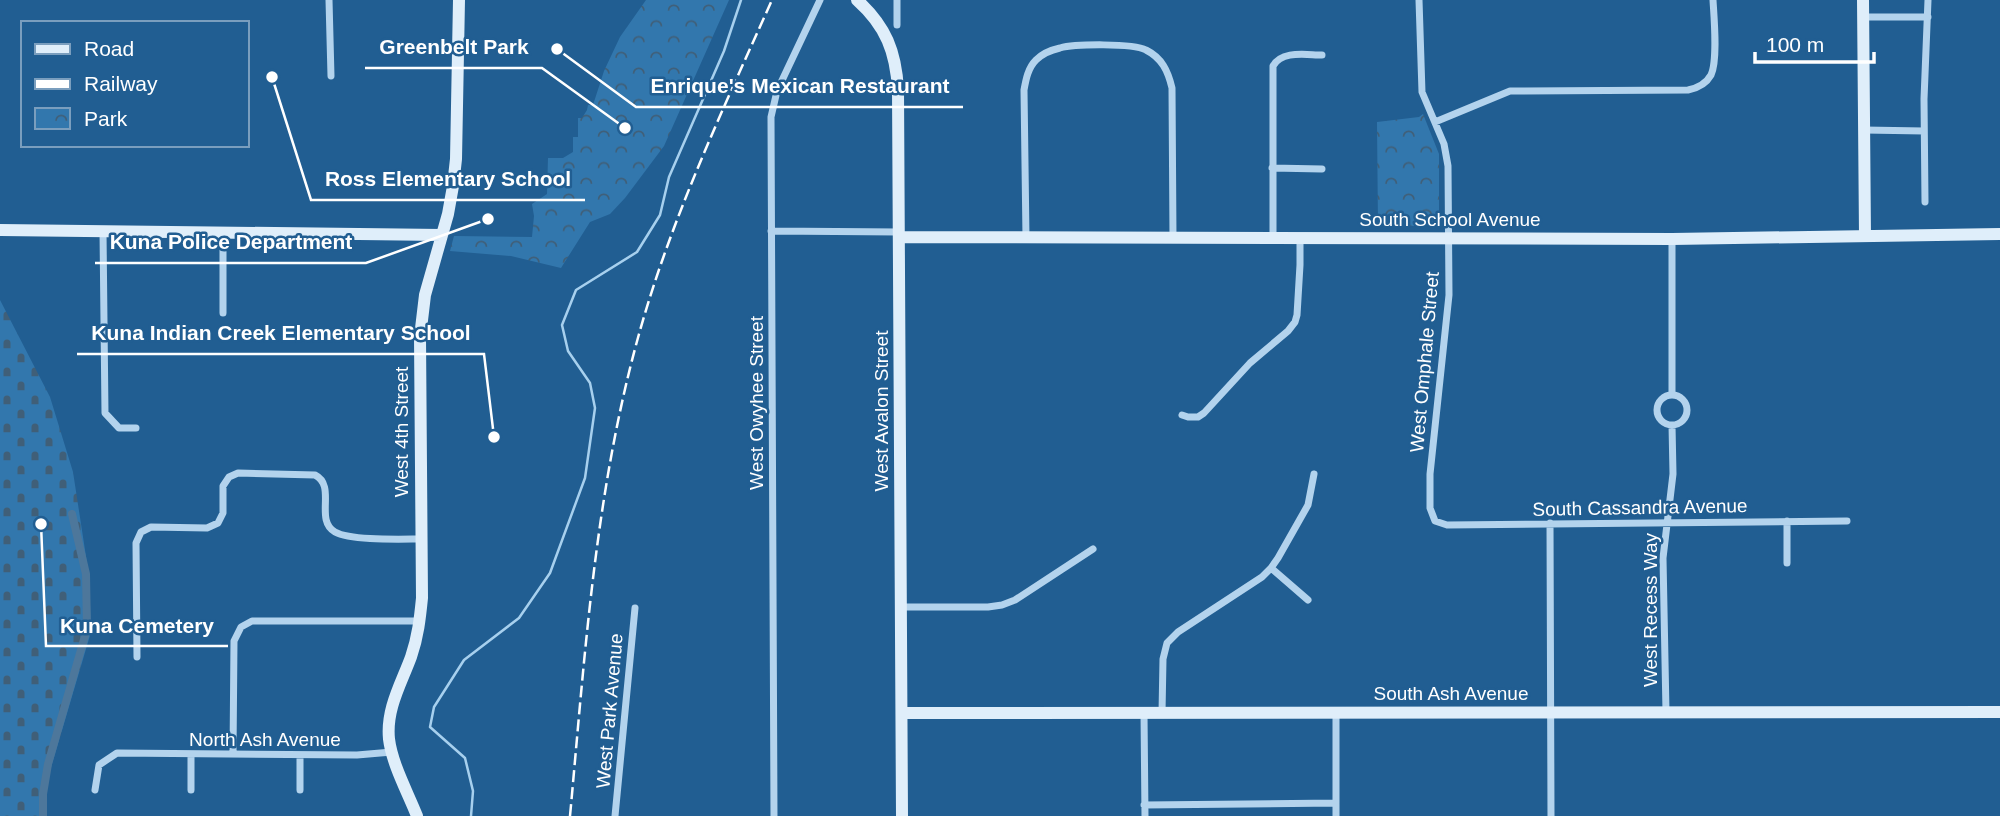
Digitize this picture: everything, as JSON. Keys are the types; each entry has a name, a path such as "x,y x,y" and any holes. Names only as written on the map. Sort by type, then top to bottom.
{"street":[{"path":"330,0 331,76"},
{"name":"West 4th Street","path":"417,816 392,752 388,728 392,704 412,654 420,621 420,337 425,295 453,186 456,159 459,0"},
{"name":"West Owyhee Street","path":"774,816 771,117 777,91 820,0"},
{"name":"West Avalon Street","path":"857,0 878,21 889,41 897,65 902,816"},
{"path":"897,0 897,25"},
{"name":"West Omphale Street","path":"1419,0 1421,84 1424,99 1444,145 1448,166 1448,295 1430,474 1430,508 1435,521"},
{"path":"1434,122 1510,91 1698,88 1706,82 1714,65 1713,0"},
{"path":"1863,0 1865,236"},
{"path":"1925,202 1924,99 1928,0"},
{"path":"870,12 878,1"},
{"path":"1863,17 1928,17"},
{"path":"1026,238 1024,90 1027,75 1038,58 1060,47 1072,46 1138,47 1163,63 1172,88 1173,238"},
{"path":"1273,238 1273,66 1276,60 1287,55 1322,55"},
{"path":"1864,130 1924,131"},
{"path":"1272,168 1322,169"},
{"path":"0,230 442,235"},
{"path":"103,231 105,413 119,428 136,428"},
{"path":"771,231 899,235"},
{"path":"223,232 223,313"},
{"name":"South School Avenue","path":"899,235 1026,238 1672,239 2000,234"},
{"path":"1182,415 1198,417 1294,322 1300,277 1300,238"},
{"name":"West Recess Way","path":"1672,239 1672,395"},
{"path":"104,336 138,336"},
{"name":"West Recess Way","path":"1672,395 1683,399 1687,410 1683,420 1672,425 1662,420 1658,410 1662,399 1672,395"},
{"name":"West Recess Way","path":"1666,712 1664,558 1673,474 1672,425"},
{"path":"136,657 136,543 141,532 151,527 207,528 218,523 223,513 223,486 229,477 238,473 309,474 320,477 324,484 328,525 333,531 369,539 422,539"},
{"path":"1162,713 1163,659 1167,643 1178,632 1262,577 1271,568 1308,505 1314,474"},
{"name":"South Cassandra Avenue","path":"1435,521 1447,524 1847,521"},
{"path":"1787,521 1787,563"},
{"path":"1550,523 1551,816"},
{"path":"901,607 1002,605 1015,600 1093,549"},
{"path":"1271,568 1308,600"},
{"name":"West Park Avenue","path":"615,816 635,608"},
{"path":"233,754 234,641 241,627 252,621 420,621"},
{"name":"South Ash Avenue","path":"902,713 2000,712"},
{"path":"1144,713 1144,816"},
{"path":"1336,713 1336,816"},
{"name":"North Ash Avenue","path":"95,790 99,765 117,753 357,755 392,752"},
{"path":"191,754 191,789"},
{"path":"300,755 300,790"},
{"path":"1144,805 1336,803"}],"green space":[{"path":"646,0 729,0 664,146 625,198 610,214 590,222 561,268 511,256 450,251 454,236 532,237 532,204 547,194 548,158 563,158 573,152 573,137 578,137 578,118 582,118 588,105 593,105 604,71 620,37"},
{"path":"1423,114 1439,154 1439,226 1378,226 1377,122 1419,117"},
{"path":"0,300 50,397 73,472 89,576 91,632 47,781 47,816 0,816"}],"waterway":[{"path":"471,816 473,791 465,758 430,727 434,707 464,660 519,618 550,573 585,478 595,408 590,383 568,351 562,325 576,290 637,252 660,215 669,177 724,51 741,0"},
{"path":"43,816 43,794 48,764 87,629 86,574 72,514"}],"railway":[{"path":"570,816 594,574 624,393 639,334 666,249 717,123 772,0"}],"place":[{"name":"Enrique's Mexican Restaurant","path":"557,49"},
{"name":"Ross Elementary School","path":"272,77"},
{"name":"Greenbelt Park","path":"625,128"},
{"name":"Kuna Police Department","path":"488,219"},
{"name":"Kuna Indian Creek Elementary School","path":"494,437"},
{"name":"Kuna Cemetery","path":"41,524"}]}
